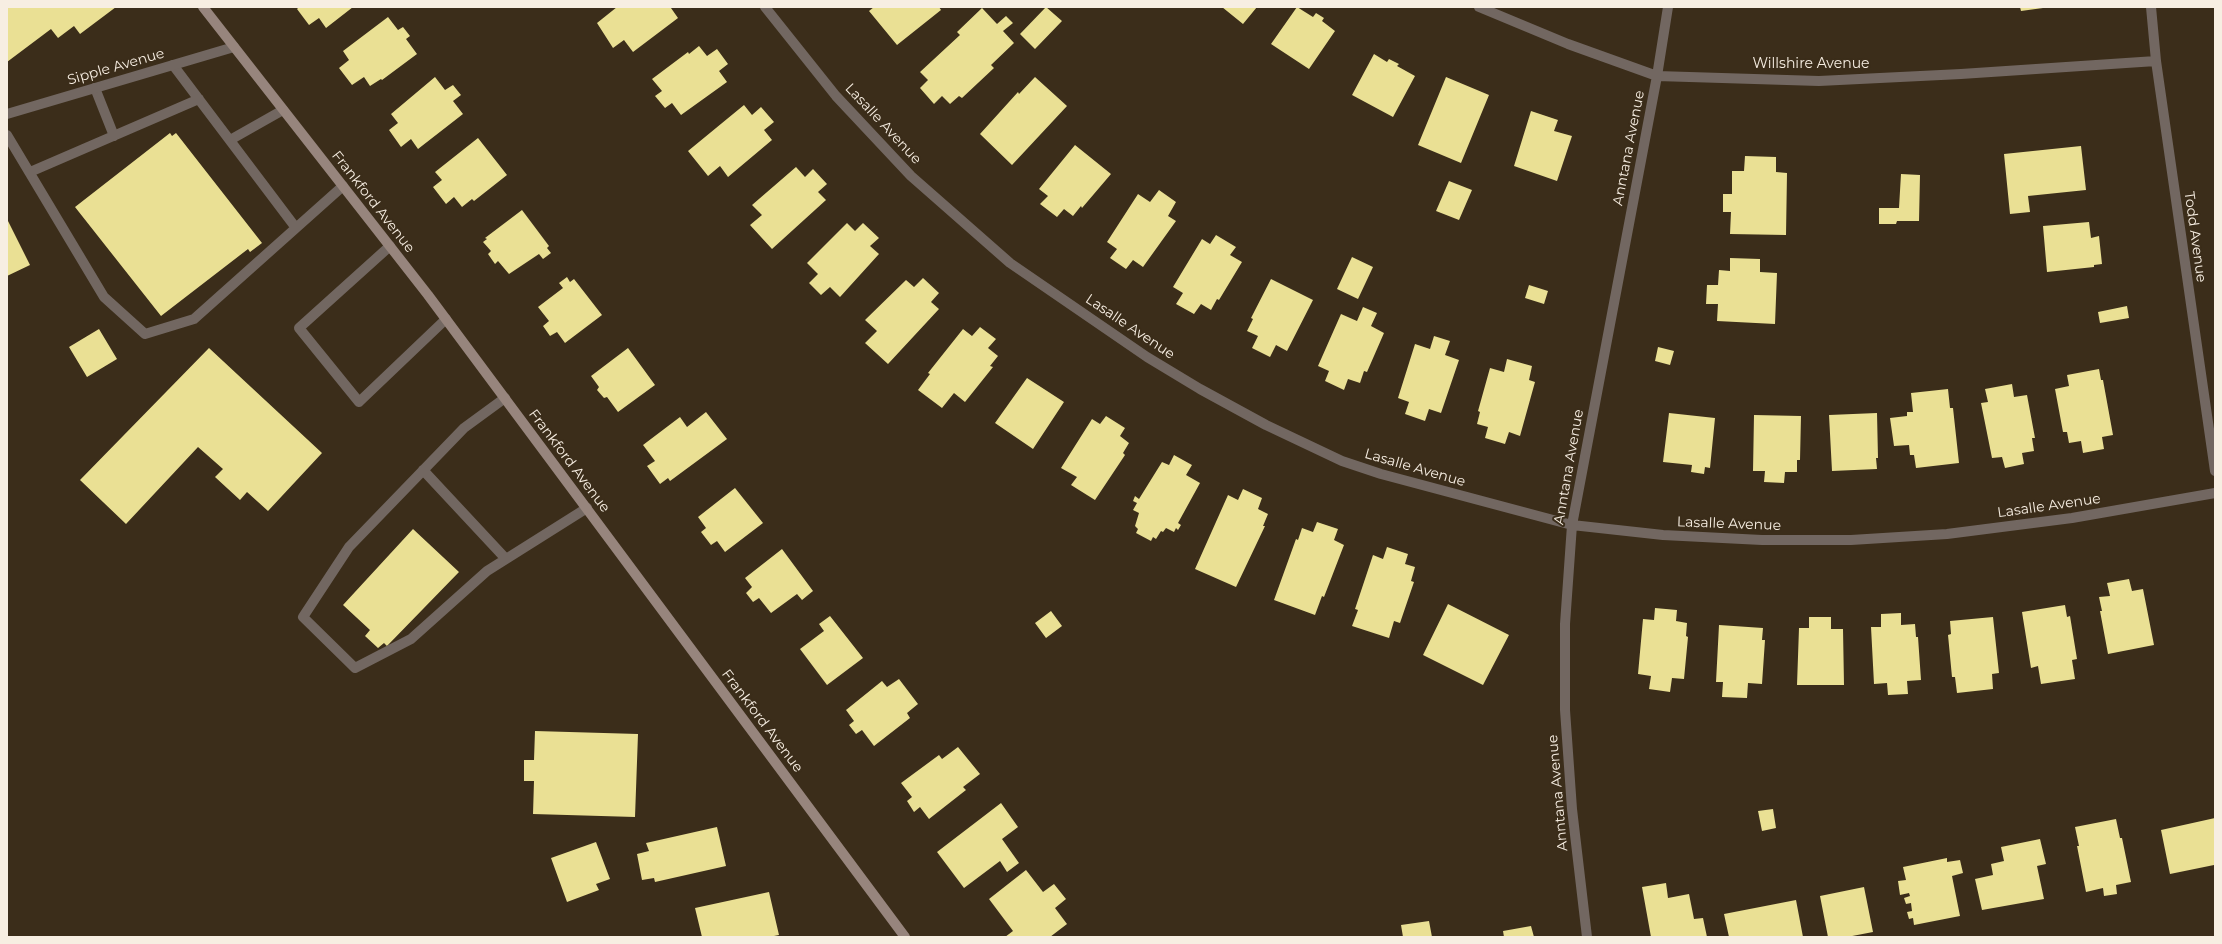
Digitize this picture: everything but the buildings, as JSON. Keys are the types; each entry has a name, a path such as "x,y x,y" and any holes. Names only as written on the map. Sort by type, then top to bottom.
{"street":[{"name":"Frankford Avenue","path":"203,7 344,186 446,319 905,937"},
{"name":"Lasalle Avenue","path":"765,7 836,96 912,176 1010,263 1147,358 1266,426 1342,461 1443,492 1572,525 1664,535 1762,540 1851,540 1947,534 2072,518 2215,493"},
{"name":"Willshire Avenue","path":"1479,7 1568,44 1657,76 1819,81 1961,74 2156,61"},
{"name":"Anntana Avenue","path":"1587,937 1572,809 1565,710 1566,624 1572,525 1657,76 1668,7"},
{"name":"Todd Avenue","path":"2151,7 2156,61 2215,471"},
{"name":"Sipple Avenue","path":"7,114 234,47"},
{"path":"173,65 296,228"},
{"path":"95,88 114,136"},
{"path":"30,172 199,99"},
{"path":"230,140 283,110"},
{"path":"7,135 104,297 145,334 194,319 344,186"},
{"path":"390,246 299,328 359,402 446,319"},
{"path":"505,398 464,428 349,546 303,617 355,668 412,639 487,571 587,508"},
{"path":"423,470 506,559"}]}
